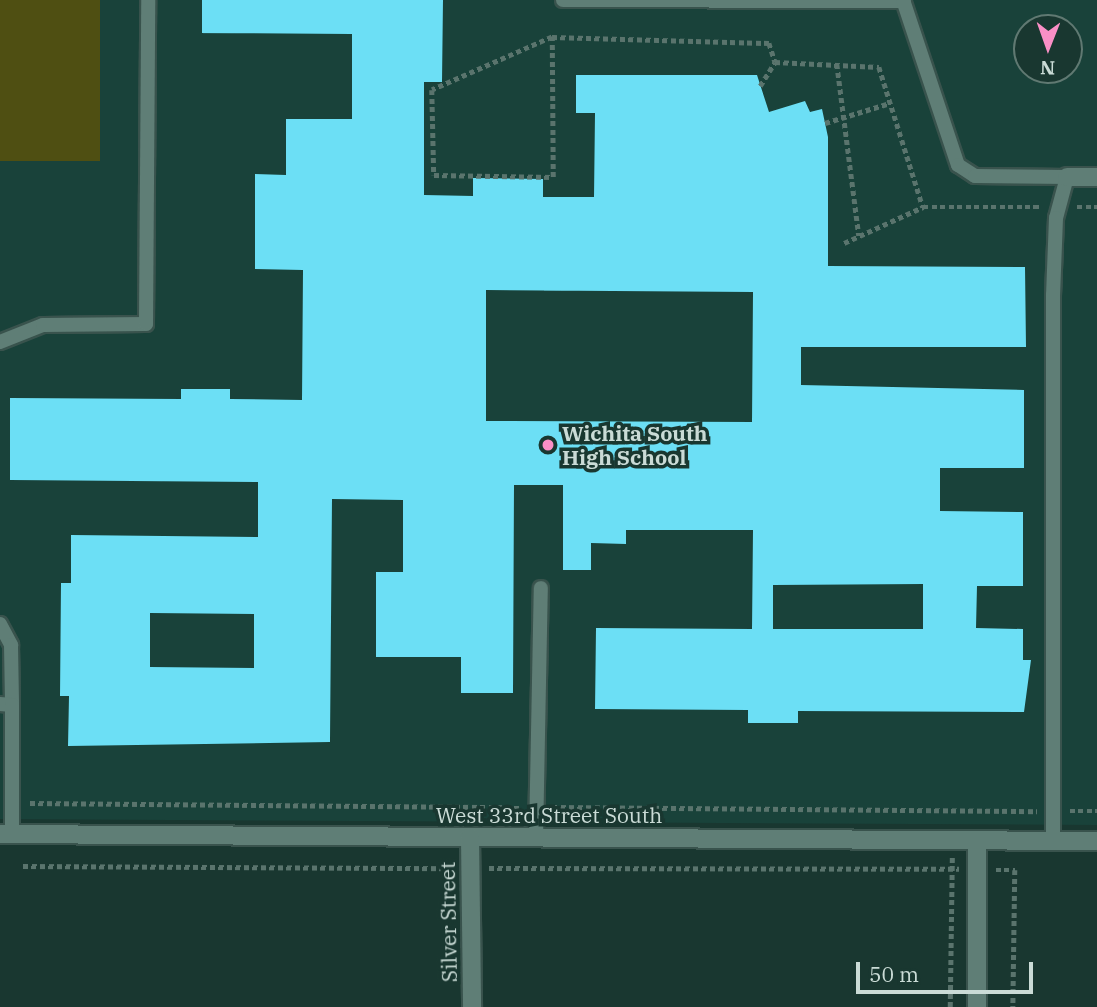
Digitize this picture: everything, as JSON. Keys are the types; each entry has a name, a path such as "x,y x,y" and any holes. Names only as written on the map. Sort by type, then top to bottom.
{"street":[{"path":"1067,177 1097,177"},
{"name":"West 33rd Street South","path":"6,834 1097,841"},
{"name":"Silver Street","path":"470,837 472,1007"},
{"path":"977,840 977,1007"}],"lane":[{"path":"0,342 43,325 146,324 148,0"},
{"path":"563,0 904,1 958,165 975,176 1067,177 1059,207 1053,841"},
{"path":"536,838 541,587"},
{"path":"0,624 11,645 6,705 6,834"}],"path":[{"path":"552,37 552,177 434,175 432,90 552,37 769,43 775,62 760,86"},
{"path":"775,62 879,66 923,207"},
{"path":"837,64 859,236"},
{"path":"825,123 890,103"},
{"path":"844,243 923,207 1097,208"},
{"path":"950,1007 952,810"},
{"path":"23,866 1015,870 1013,1007"}],"shaded area":[{"name":"Wichita South High School","path":"0,0 1097,0 1097,825 0,819"},
{"path":"0,0 100,0 100,161 0,161"}],"building":[{"name":"Wichita South High School","path":"202,0 443,0 442,82 424,82 424,195 473,196 473,178 543,179 543,197 594,197 595,113 576,113 576,75 757,75 769,112 805,101 810,112 822,109 828,137 828,266 1025,267 1026,347 801,347 801,385 1024,390 1024,468 940,468 940,511 1023,512 1023,586 977,586 976,628 1023,629 1023,660 1031,660 1024,712 798,711 798,723 748,723 748,710 595,709 596,628 752,629 753,530 626,530 626,544 591,543 591,570 563,570 563,485 514,485 513,693 461,693 461,657 376,657 376,572 403,572 403,500 332,499 330,742 68,746 69,696 60,696 61,583 71,583 71,535 258,537 258,482 10,480 10,398 181,399 181,389 230,389 230,399 302,400 303,270 255,269 255,174 286,175 286,119 352,119 352,34 202,33","holes":["486,290 753,292 752,422 486,421","923,584 923,629 773,629 773,585","150,613 254,614 254,668 150,667"]}],"place":[{"name":"Wichita South High School","path":"548,445"}]}
